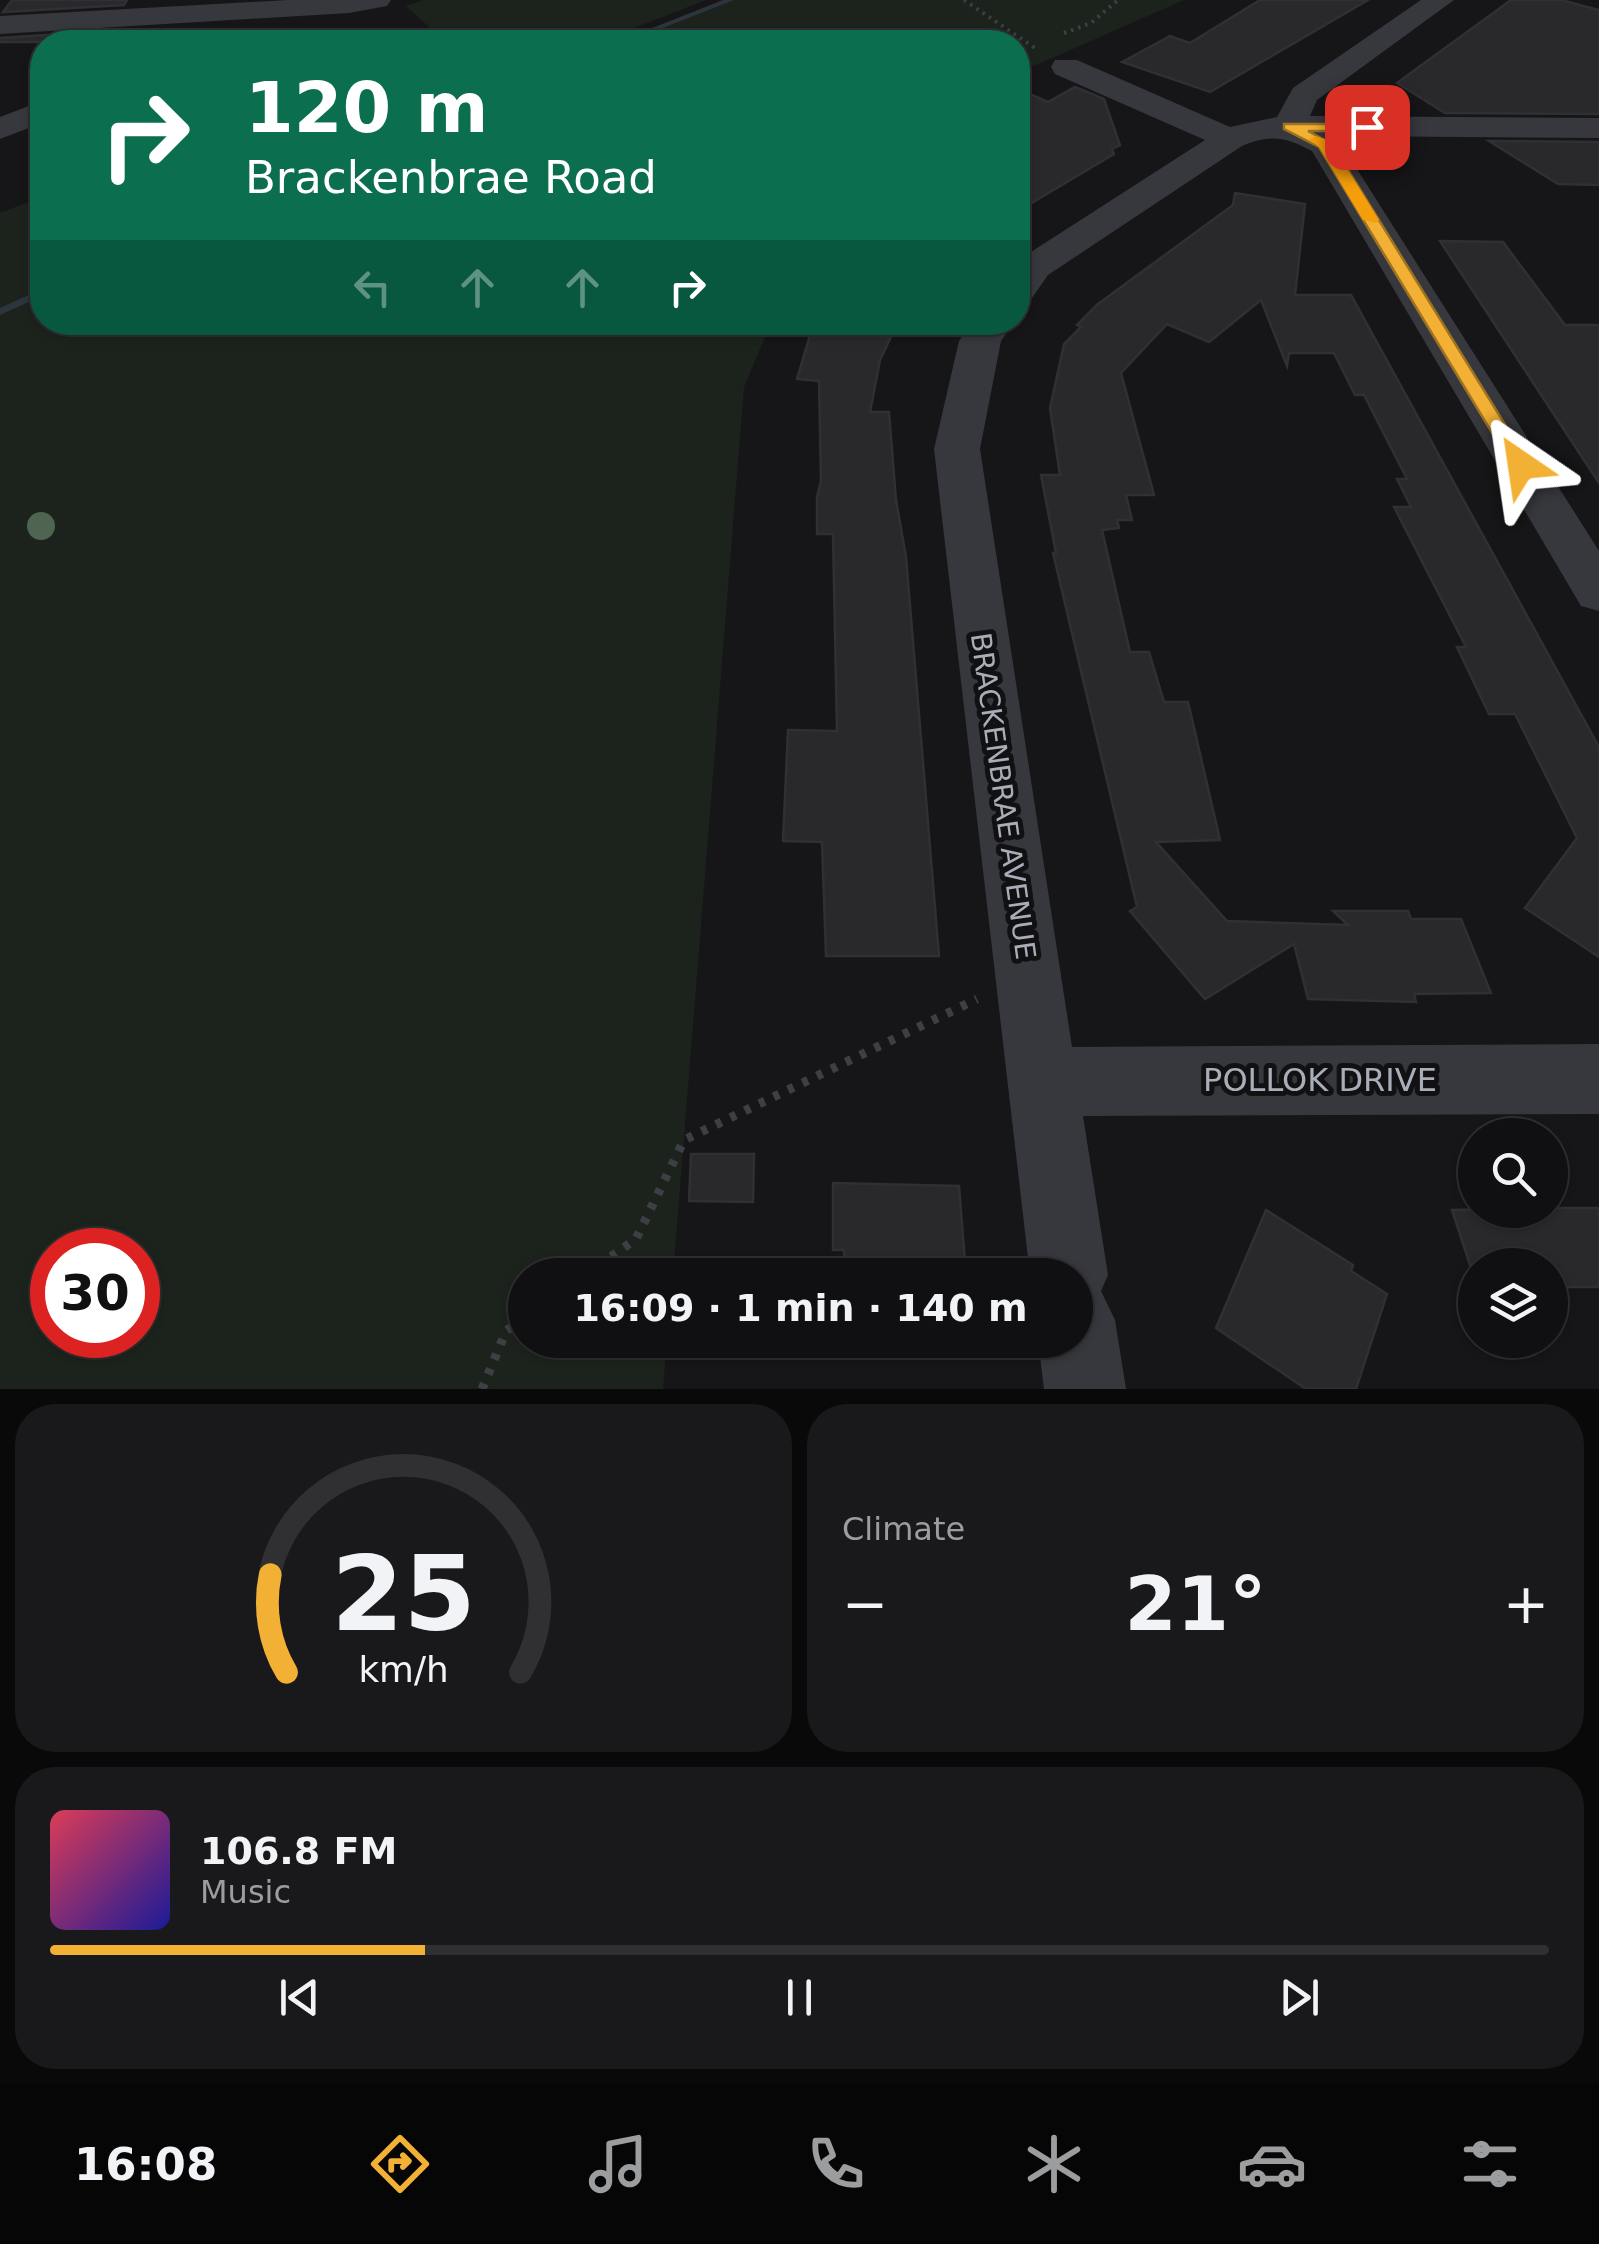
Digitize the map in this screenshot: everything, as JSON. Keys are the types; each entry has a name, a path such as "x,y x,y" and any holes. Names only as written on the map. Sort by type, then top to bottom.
{"street":[{"path":"1289,126 1304,94 1440,0"},
{"path":"0,25 122,30 358,2"},
{"path":"1054,66 1230,139"},
{"path":"0,129 30,116"},
{"path":"1289,126 1325,144 1599,593"},
{"path":"1030,273 1230,139 1251,130 1289,126 1599,128"},
{"name":"BRACKENBRAE AVENUE","path":"984,335 957,450 1067,1258"},
{"name":"POLLOK DRIVE","path":"1042,1082 1599,1079"},
{"path":"1081,1358 1085,1389"}],"path":[{"path":"964,0 1005,30"},
{"path":"1061,34 1092,23 1118,0"},
{"path":"1046,40 1054,66"},
{"path":"1030,48 1054,66"},
{"path":"609,1258 636,1239 684,1140 1027,974"},
{"path":"482,1389 508,1330"}],"shaded area":[{"path":"423,0 706,0 629,30 423,30 429,27 406,6"},
{"path":"730,0 1184,0 1034,66 1030,64 1030,30 652,30"},
{"path":"30,202 30,335 766,335 744,387 674,1258 508,1258 508,1358 666,1358 663,1389 0,1389 0,213"}],"building":[{"path":"12,0 127,0 124,5 3,12"},
{"path":"1260,0 1368,0 1210,92 1122,62 1170,36 1190,43"},
{"path":"1511,0 1561,0 1599,10 1599,114 1445,113 1397,83"},
{"path":"30,36 30,42 0,42 0,38"},
{"path":"1075,87 1104,99 1120,145 1112,149 1114,154 1030,204 1030,94 1048,102"},
{"path":"1489,141 1599,142 1599,185 1558,184"},
{"path":"1235,193 1305,204 1295,295 1351,295 1599,747 1599,957 1525,908 1577,838 1515,714 1489,714 1457,647 1466,647 1394,507 1411,507 1397,479 1407,479 1364,395 1355,395 1334,353 1289,353 1287,366 1261,300 1209,342 1167,324 1121,373 1154,495 1126,495 1132,520 1117,520 1119,528 1102,530 1130,652 1149,652 1164,702 1188,702 1220,840 1156,842 1227,921 1348,925 1333,911 1408,911 1411,919 1461,919 1491,993 1414,994 1416,1002 1308,999 1294,944 1205,999 1130,911 1137,907 1053,553 1041,475 1060,475 1050,408 1064,344 1081,327 1077,325 1098,304 1233,205"},
{"path":"1440,241 1503,242 1565,325 1599,325 1599,483"},
{"path":"810,335 892,335 880,360 870,412 889,412 896,500 906,557 939,956 826,956 822,842 783,841 788,730 837,731 833,534 817,534 821,481 819,381 797,379"},
{"path":"691,1154 754,1154 753,1202 689,1201"},
{"path":"833,1183 959,1186 965,1258 844,1258 844,1250 833,1250"},
{"path":"1568,1208 1599,1208 1599,1287 1568,1287 1568,1248 1464,1248 1452,1210 1458,1210 1458,1228 1568,1228"},
{"path":"1266,1210 1353,1265 1351,1271 1387,1294 1356,1389 1306,1389 1216,1328"}],"waterway":[{"path":"652,30 730,0"},
{"path":"0,312 30,298"}],"slow traffic":[{"path":"1316,140 1325,144 1371,220"}],"route":[{"path":"1367,127 1289,126 1325,144 1521,465"}]}
